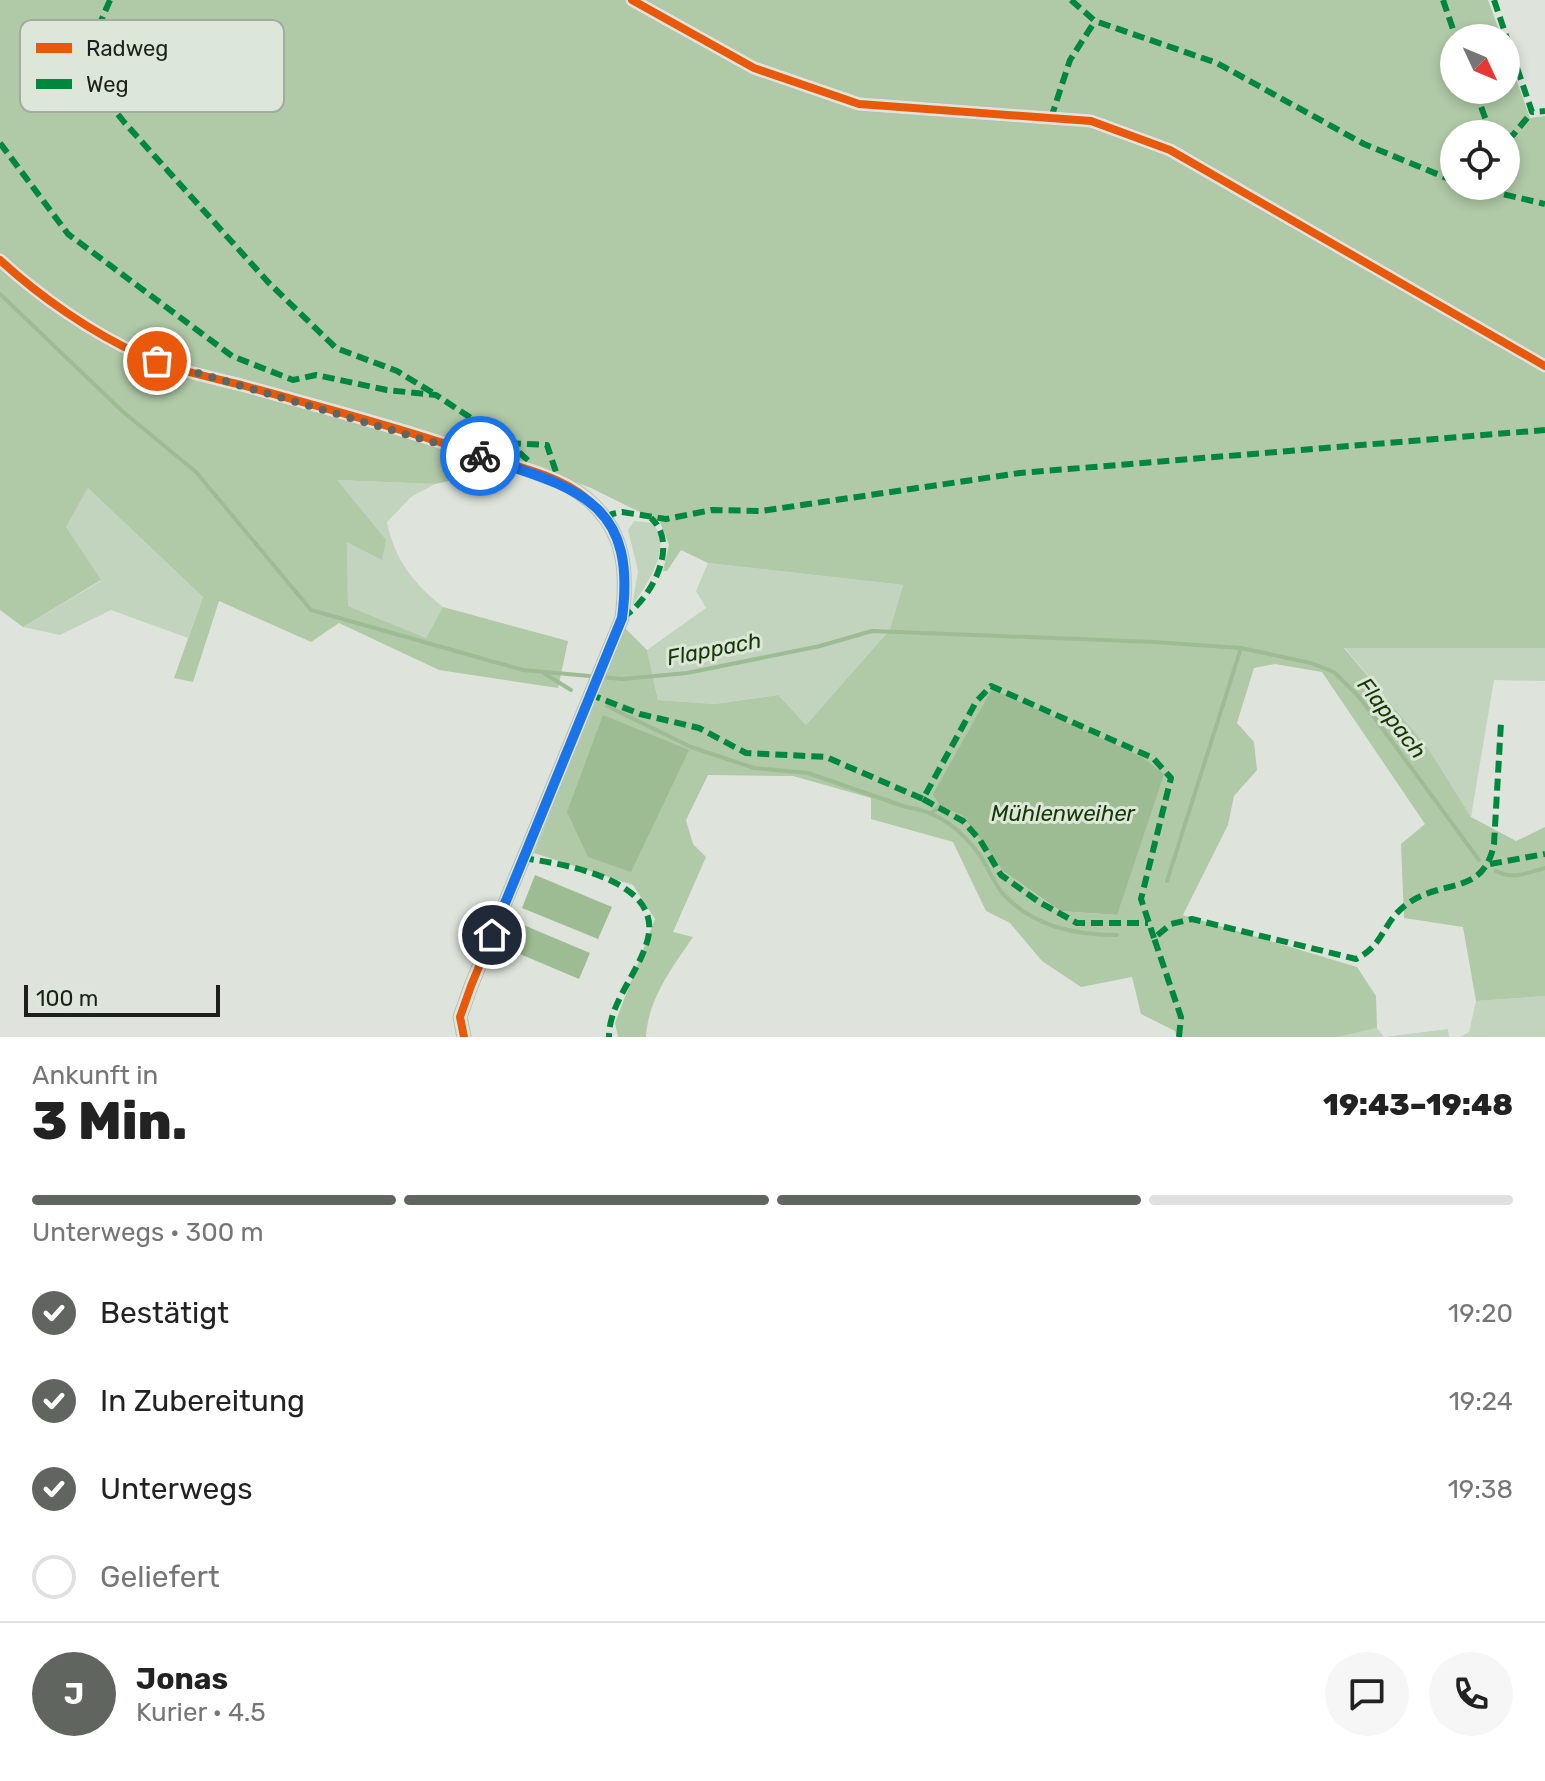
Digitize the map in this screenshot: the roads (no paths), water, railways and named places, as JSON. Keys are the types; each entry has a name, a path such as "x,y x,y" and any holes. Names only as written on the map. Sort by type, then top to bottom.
{"street":[{"path":"632,0 754,68 859,104 1091,121 1170,150 1545,366"},
{"path":"0,260 62,307 139,354 176,369 454,447 578,492 607,520 623,551 627,584 622,618 471,986 460,1017 464,1037"}],"water":[{"name":"Mühlenweiher","path":"992,689 1142,757 1164,774 1117,915 1060,911 1003,871 962,815 940,806 933,794"},
{"path":"603,715 689,750 631,872 588,857 567,812"},
{"path":"535,875 612,907 598,939 522,908"},
{"path":"514,921 590,953 579,979 503,947"}],"waterway":[{"name":"Flappach","path":"0,294 121,410 196,472 311,610 523,670 623,679 687,673 820,646 872,631 1241,648 1311,663 1334,672 1360,698 1479,860"},
{"path":"1167,881 1241,648"},
{"path":"545,674 571,690"},
{"path":"607,706 691,747 754,768 808,773 929,813 949,824 966,839 1004,895 1029,915 1071,931 1117,935"},
{"path":"930,814 940,806"},
{"name":"Flappach","path":"1496,871 1514,875 1545,868"}]}
